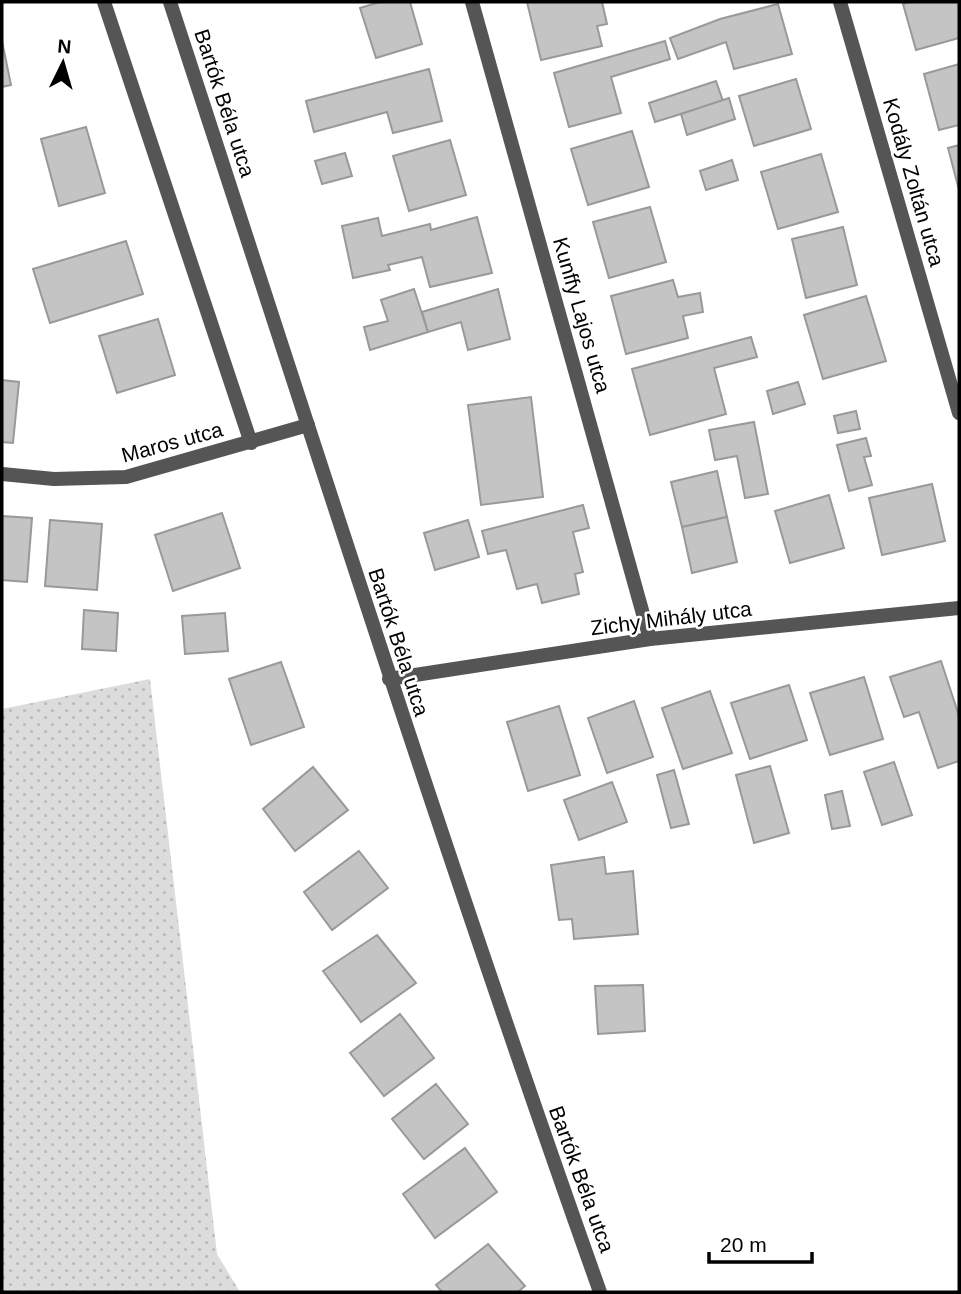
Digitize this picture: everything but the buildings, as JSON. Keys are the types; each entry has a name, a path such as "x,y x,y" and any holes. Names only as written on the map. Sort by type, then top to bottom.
{"street":[{"path":"104,2 251,443"},
{"name":"Bartók Béla utca","path":"170,2 389,679 508,1033 600,1292"},
{"name":"Kunffy Lajos utca","path":"472,2 650,639"},
{"name":"Kodály Zoltán utca","path":"840,2 959,414"},
{"name":"Maros utca","path":"2,474 54,479 126,477 308,425"},
{"name":"Zichy Mihály utca","path":"389,679 650,639 959,608"}],"shaded area":[{"path":"150,679 217,1254 240,1292 2,1292 2,709"}]}
